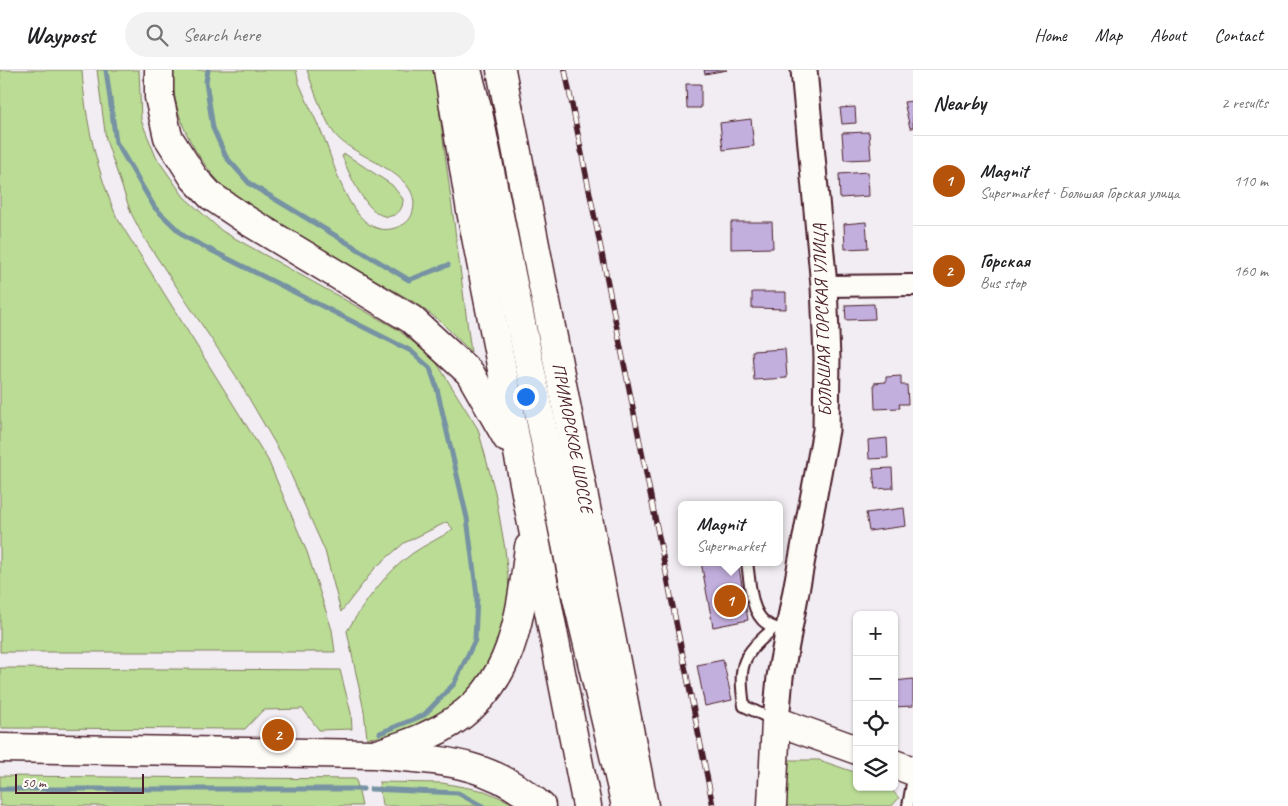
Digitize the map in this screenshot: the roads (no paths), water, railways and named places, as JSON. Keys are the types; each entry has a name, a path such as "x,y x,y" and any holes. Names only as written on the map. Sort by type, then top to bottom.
{"main road":[{"path":"159,70 159,97 168,137 194,178 211,196 248,221 411,319 470,373 520,462"},
{"path":"448,70 471,211 587,806"},
{"path":"467,70 478,112 577,598 626,806"},
{"name":"ПРИМОРСКОЕ ШОССЕ","path":"501,70 644,806"},
{"path":"375,754 427,736 465,712 477,702 493,681 512,646 523,598 532,523"},
{"path":"776,721 853,749"},
{"name":"БОЛЬШАЯ ГОРСКАЯ УЛИЦА","path":"772,806 776,721"},
{"path":"0,748 375,754 468,765 503,779 541,806"},
{"path":"898,765 913,771"}],"street":[{"name":"БОЛЬШАЯ ГОРСКАЯ УЛИЦА","path":"776,721 780,677 781,629 826,430 827,358 824,286 804,70"},
{"path":"824,286 913,285"}],"lane":[{"path":"748,566 754,609 761,618 781,629 752,648 743,662 740,681 744,706 776,721"},
{"path":"908,806 913,778"}],"waterway":[{"path":"106,70 116,142 155,208 185,237 411,351 430,368 437,389 467,518 477,596 475,640 454,684 424,715 380,733"},
{"path":"208,70 206,82 213,128 226,157 250,184 409,280 448,265"},
{"path":"0,789 363,789"},
{"path":"371,789 458,793 482,806"}],"railway":[{"path":"565,70 713,806"}],"place":[{"name":"Magnit","path":"730,601"},
{"name":"Горская","path":"278,735"}]}
